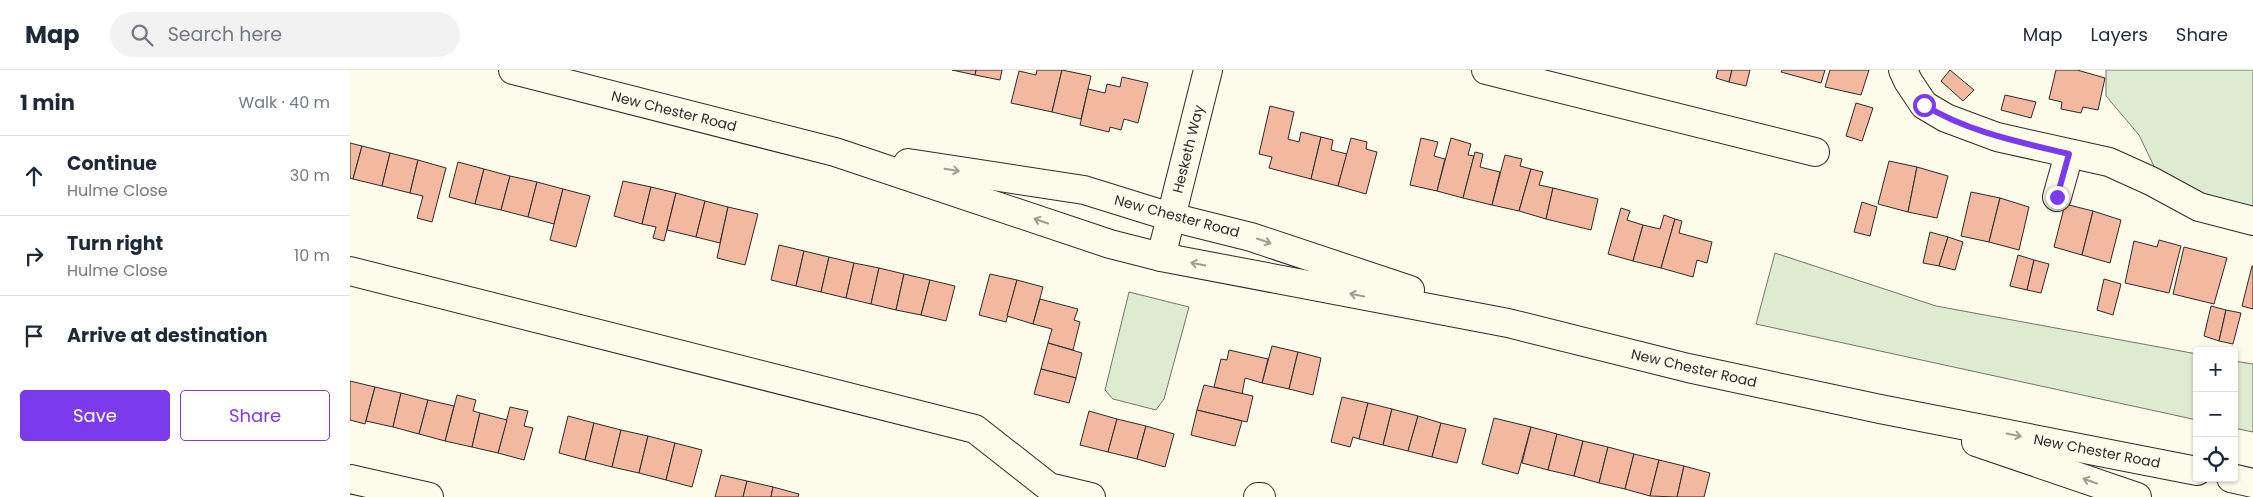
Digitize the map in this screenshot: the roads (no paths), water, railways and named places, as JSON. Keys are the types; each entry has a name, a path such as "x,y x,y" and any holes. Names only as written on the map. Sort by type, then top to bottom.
{"main road":[{"name":"New Chester Road","path":"513,70 835,152 1110,244 1161,257 1508,323 1688,368 1880,409 2193,470"},
{"name":"Hesketh Way","path":"1161,257 1208,70"},
{"path":"1486,70 1815,152"},
{"path":"1903,70 1924,105 1946,118 1997,137 2109,162 2151,181 2199,207 2253,221"},
{"name":"New Chester Road","path":"835,152 1084,190 1251,237 1508,323"},
{"path":"2057,197 2069,154"},
{"path":"350,271 975,429 1048,488 1091,497"},
{"name":"New Chester Road","path":"1880,409 2137,497"},
{"path":"350,479 430,497"},
{"path":"2238,480 2253,483"}]}
